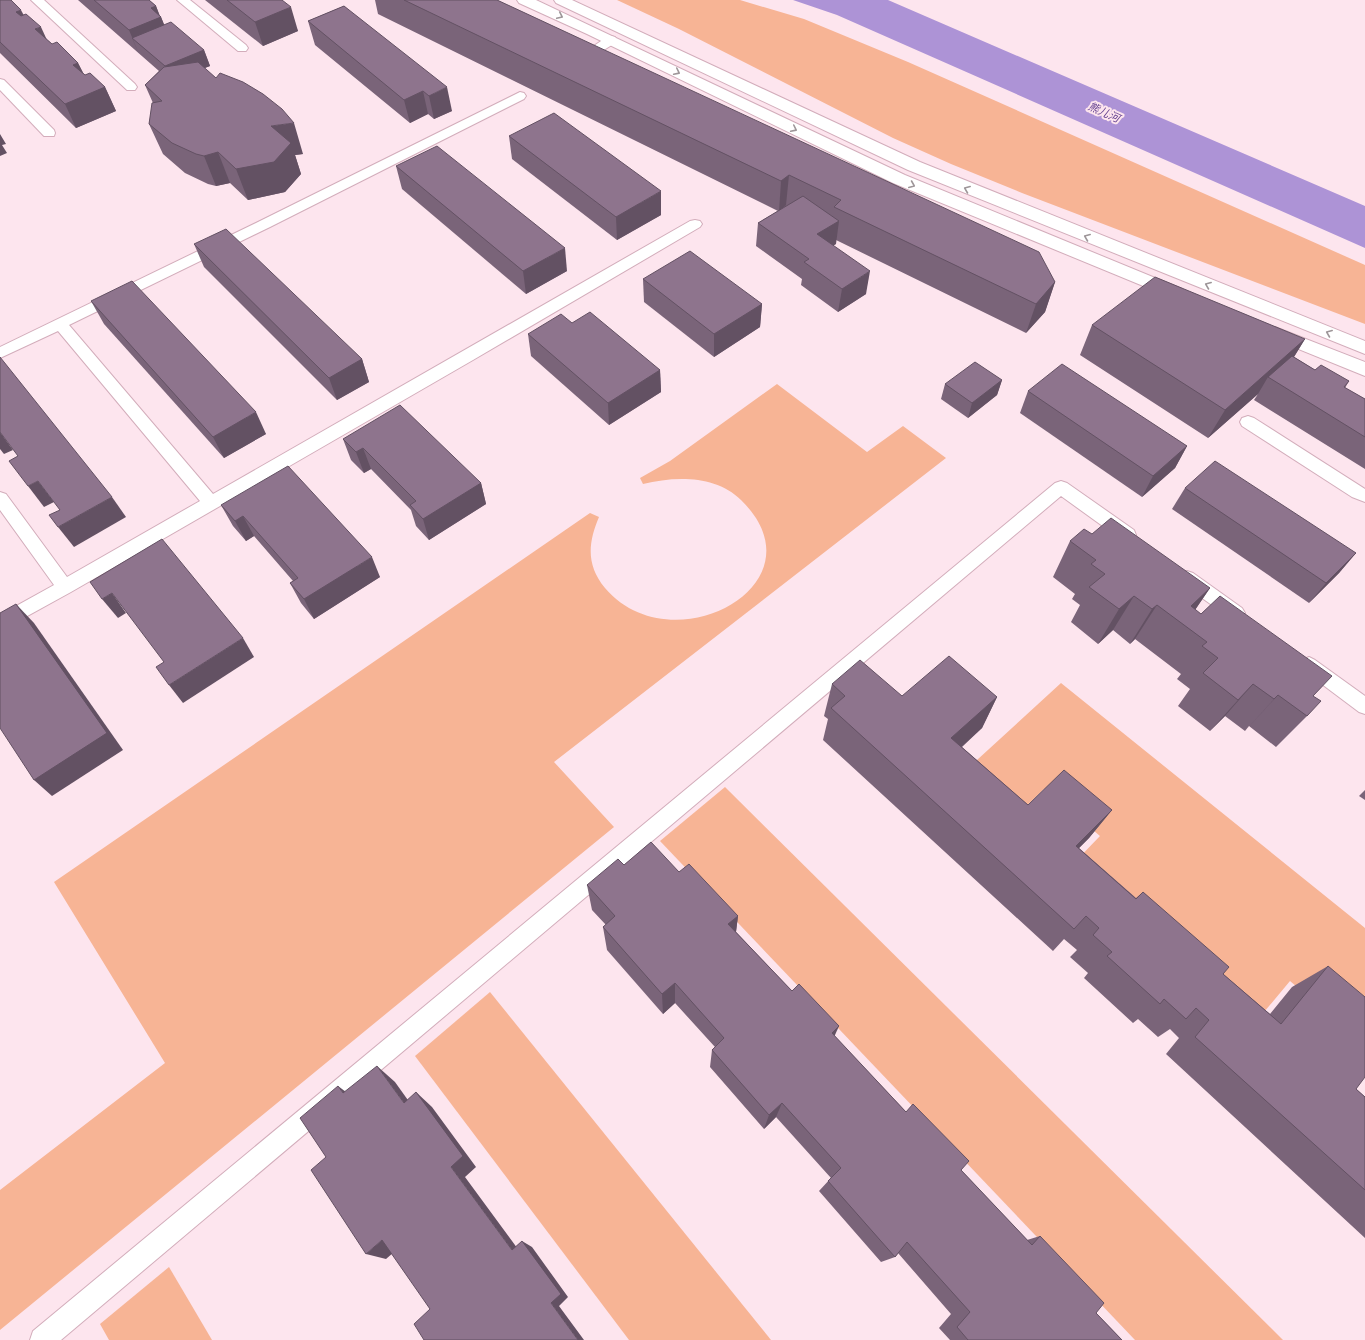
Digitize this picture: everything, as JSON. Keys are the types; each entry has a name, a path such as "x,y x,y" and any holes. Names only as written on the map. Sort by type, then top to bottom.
{"street":[{"path":"524,0 611,40 900,179 1190,298"},
{"path":"561,0 914,166 1365,348"},
{"path":"1263,328 1365,369"}],"lane":[{"path":"37,0 131,87"},
{"path":"183,0 242,48"},
{"path":"578,60 611,40"},
{"path":"0,83 49,133"},
{"path":"0,353 266,224 520,96"},
{"path":"0,624 695,224"},
{"path":"60,324 211,503"},
{"path":"1248,422 1358,493 1365,496"},
{"path":"42,1340 1061,487 1138,543"},
{"path":"0,498 66,587"},
{"path":"1177,571 1248,622"},
{"path":"1294,654 1365,706"}],"shaded area":[{"path":"617,0 740,0 804,19 908,62 1365,265 1365,324 1022,193 951,164 893,138 679,29"},
{"path":"777,384 867,452 903,426 946,458 554,762 614,827 0,1330 0,1190 165,1063 54,882 590,513 599,517 591,545 594,571 605,588 634,610 667,619 700,617 730,605 753,586 765,560 763,531 741,500 720,486 707,482 681,479 655,481 643,484 640,478 670,461"},
{"path":"1061,683 1365,928 1365,1045 1290,981 1254,1024 1072,865 1100,836 1044,789 1016,816 965,771"},
{"path":"725,787 1283,1340 1135,1340 660,841"},
{"path":"490,992 771,1340 629,1340 415,1056"},
{"path":"169,1267 212,1340 109,1340 100,1324"}],"water":[{"name":"熊儿河","path":"793,0 888,0 1365,206 1365,248 837,15"}],"building":[{"path":"0,0 11,0 21,10 16,12 21,16 26,14 41,27 35,29 52,44 57,42 78,63 73,65 85,75 90,73 105,87 65,104 0,42"},
{"path":"94,0 149,0 156,6 151,8 161,17 129,30"},
{"path":"227,0 282,0 291,7 255,22"},
{"path":"404,0 497,0 1039,252 1055,282 1036,304 834,207 841,200 789,175 781,181"},
{"path":"344,6 447,87 429,96 423,91 404,100 308,21"},
{"path":"171,22 204,50 165,66 132,38"},
{"path":"198,62 216,78 220,73 243,82 263,94 282,109 294,123 271,126 291,143 274,162 236,169 218,152 204,156 196,154 172,143 149,124 152,103 162,101 145,85 164,67"},
{"path":"554,113 661,191 616,217 509,136"},
{"path":"437,146 565,248 523,271 396,166"},
{"path":"803,196 839,221 817,234 870,271 842,289 804,262 809,259 758,223"},
{"path":"226,229 362,359 329,378 194,244"},
{"path":"690,251 762,304 714,334 643,279"},
{"path":"1155,277 1305,339 1225,410 1092,325"},
{"path":"132,281 256,412 213,437 91,301"},
{"path":"590,312 660,370 608,403 528,334 561,314 572,323"},
{"path":"1292,356 1315,370 1321,365 1349,381 1344,387 1365,399 1365,437 1268,377"},
{"path":"0,357 112,497 58,527 49,515 60,510 38,481 28,486 9,461 18,456 0,432"},
{"path":"975,362 1002,380 972,403 945,384"},
{"path":"1062,364 1187,446 1153,476 1028,391"},
{"path":"400,405 481,483 423,519 410,505 416,501 363,448 356,452 343,439"},
{"path":"1215,461 1356,553 1326,583 1185,488"},
{"path":"288,466 372,557 304,599 290,583 298,578 243,516 235,521 221,505"},
{"path":"1111,518 1210,588 1191,606 1201,614 1220,596 1332,676 1313,696 1321,701 1307,716 1278,695 1274,699 1253,684 1238,700 1203,673 1218,658 1202,646 1207,642 1157,605 1152,609 1134,596 1119,609 1089,587 1105,574 1091,564 1096,560 1070,541 1084,529 1092,534"},
{"path":"162,539 243,638 169,685 156,667 164,662 112,593 102,599 90,582"},
{"path":"16,604 107,733 34,780 0,728 0,613"},
{"path":"949,656 997,697 951,738 1028,805 1064,770 1112,810 1076,846 1136,899 1143,892 1229,967 1223,974 1281,1024 1328,966 1365,997 1365,1077 1356,1089 1365,1097 1365,1190 1195,1037 1209,1020 1196,1008 1186,1019 1164,999 1160,1004 1107,956 1112,952 1093,935 1099,928 1086,916 1074,929 831,708 845,696 832,684 860,660 902,696"},
{"path":"651,842 679,872 689,864 738,916 728,924 792,991 799,984 839,1026 832,1033 906,1112 913,1104 969,1161 961,1170 1032,1245 1040,1236 1104,1303 1096,1313 1122,1340 968,1340 957,1327 970,1312 907,1242 895,1257 828,1181 841,1168 782,1103 769,1115 712,1050 724,1038 675,983 662,994 603,927 615,916 587,885 618,859 624,865"},
{"path":"377,1066 404,1103 416,1092 463,1156 451,1167 512,1250 522,1241 561,1294 551,1303 578,1340 424,1340 414,1324 430,1309 382,1240 366,1254 311,1170 326,1157 300,1118 338,1086 343,1093"}]}
